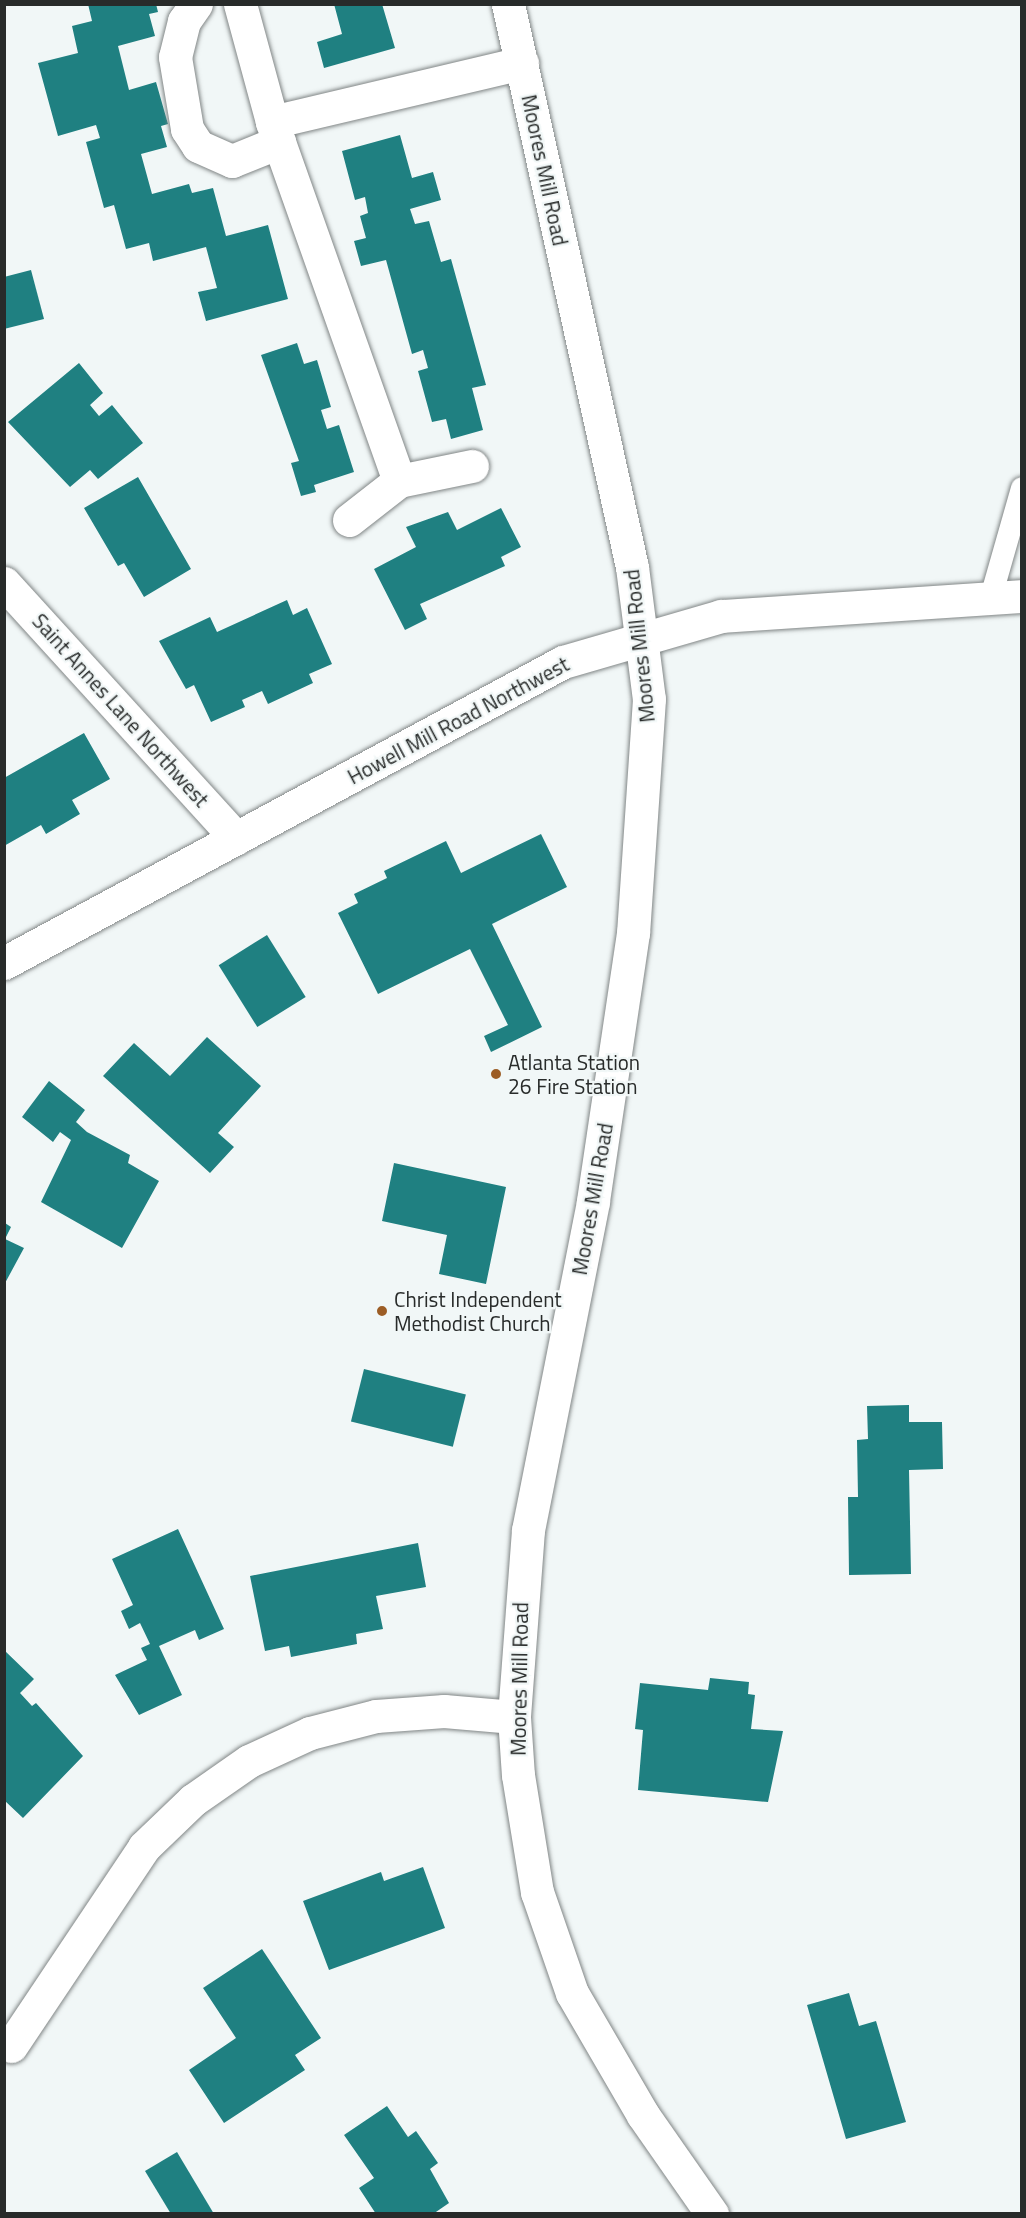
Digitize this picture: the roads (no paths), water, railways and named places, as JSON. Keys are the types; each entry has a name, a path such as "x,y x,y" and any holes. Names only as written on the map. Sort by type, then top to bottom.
{"street":[{"path":"196,4 184,21 175,57 187,129 198,146 232,161 276,132 522,63"},
{"path":"240,4 276,132 399,481"},
{"name":"Moores Mill Road","path":"508,4 643,636 648,758 633,933 593,1203 528,1530 514,1717 525,1835 537,1892 565,1976 644,2115 712,2214"},
{"path":"349,520 399,481 472,466"},
{"name":"Saint Annes Lane Northwest","path":"4,583 236,838"},
{"name":"Howell Mill Road Northwest","path":"4,963 563,662 643,636 720,616 1006,596"},
{"path":"11,2046 144,1847 193,1800 249,1761 310,1733 376,1716 444,1711 514,1717"}],"lane":[{"path":"1006,596 1022,488"}],"place":[{"name":"Atlanta Station 26 Fire Station","path":"496,1074"},
{"name":"Christ Independent Methodist Church","path":"382,1311"}]}
